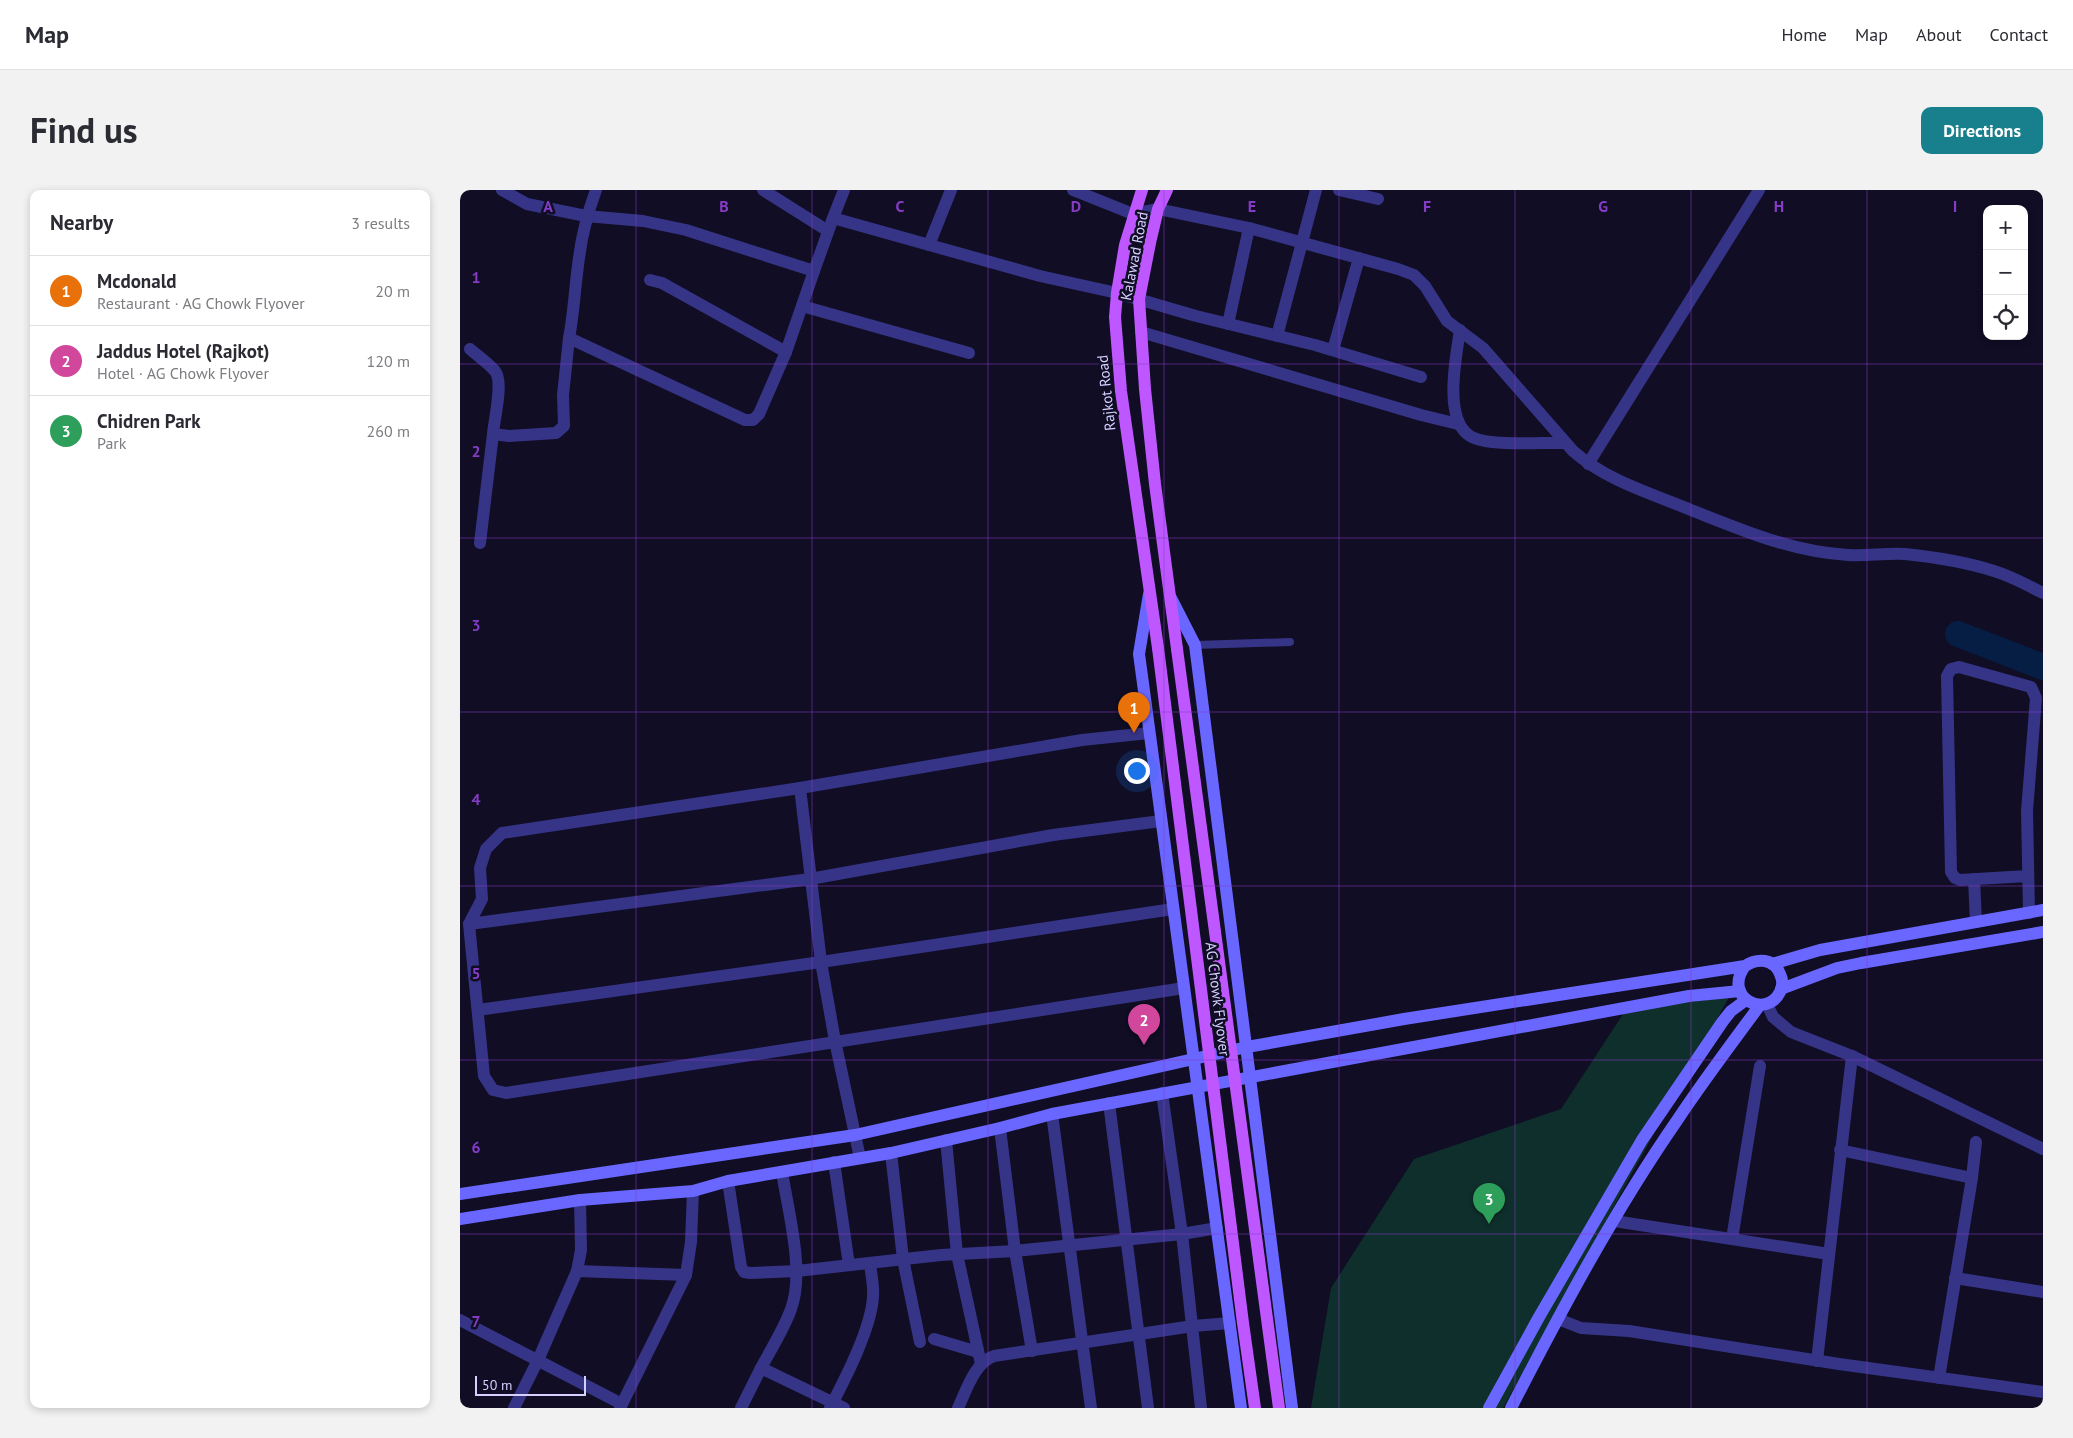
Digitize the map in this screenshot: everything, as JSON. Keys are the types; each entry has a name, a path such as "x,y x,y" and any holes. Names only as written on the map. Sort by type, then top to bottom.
{"main road":[{"name":"Rajkot Road","path":"1142,190 1133,214 1125,245 1115,317 1121,391 1149,594"},
{"name":"Kalawad Road","path":"1167,190 1158,209 1139,299 1145,389 1170,596"},
{"name":"AG Chowk Flyover","path":"1149,594 1158,648 1255,1408"},
{"name":"AG Chowk Flyover","path":"1170,596 1279,1408"}],"street":[{"path":"502,190 527,204 586,216 643,221 686,230 814,271"},
{"path":"493,434 508,436 556,433 564,426 563,395 579,257 586,216 596,190"},
{"path":"762,190 828,231"},
{"path":"929,245 951,190"},
{"path":"1072,190 1133,214 1158,209 1249,228 1414,275 1426,286 1447,321 1483,348 1565,442 1588,464 1632,488 1742,532 1797,548 1847,555 1904,554 1960,562 1995,571 2043,593"},
{"path":"1277,336 1316,190"},
{"path":"1339,190 1378,199"},
{"path":"1588,464 1759,190"},
{"path":"569,338 745,420 752,420 759,414 786,352 833,218 840,192"},
{"path":"833,218 1040,276 1117,293 1196,316 1334,350 1421,377"},
{"path":"1228,324 1249,228"},
{"path":"1334,350 1359,258"},
{"path":"650,280 662,283 786,352"},
{"path":"802,306 969,354"},
{"path":"1460,330 1455,366 1454,409 1458,424 1470,436 1489,442 1565,442"},
{"path":"1141,332 1421,415 1458,424"},
{"path":"470,349 494,370 498,377 480,544"},
{"path":"1149,594 1139,654 1241,1408"},
{"path":"1170,596 1195,645 1252,1077 1292,1408"},
{"path":"2028,876 1960,880 1955,878 1951,872 1947,676 1951,670 1959,668 2031,687 2036,698 2027,811 2028,876 2028,913"},
{"path":"1150,733 1082,740 800,788 502,833 486,849 480,868 482,899 469,924 484,1076 493,1090 506,1093 1184,988"},
{"path":"800,788 821,962 835,1041 860,1158"},
{"path":"469,924 810,879 1053,835 1162,821"},
{"path":"1974,879 1976,922"},
{"path":"478,1010 821,962 1173,909"},
{"path":"460,1194 855,1135 1247,1047 1404,1019 1745,966 1758,960 1772,964 1820,950 2043,910"},
{"path":"1511,1408 1558,1319 1614,1221 1677,1120 1763,1004 1773,1000 1781,989 1837,968 2043,932"},
{"path":"1772,964 1781,975 1781,989"},
{"path":"1743,995 1738,980 1745,966"},
{"path":"1490,1408 1539,1317 1642,1140 1723,1021 1743,995"},
{"path":"460,1219 580,1200 693,1191 728,1181 891,1153 1052,1114 1689,996 1743,995 1763,1004 1773,1017 1791,1032 1852,1056 2043,1149"},
{"path":"1817,1361 1852,1056"},
{"path":"1732,1238 1760,1066"},
{"path":"1162,1093 1182,1234 1201,1408"},
{"path":"1109,1103 1137,1335 1148,1408"},
{"path":"1052,1114 1091,1408"},
{"path":"1000,1128 1015,1251 1032,1351"},
{"path":"946,1140 957,1254 980,1358 958,1408"},
{"path":"1939,1378 1972,1178 1976,1142"},
{"path":"1840,1150 1972,1178"},
{"path":"891,1153 903,1259 920,1342"},
{"path":"834,1162 849,1265"},
{"path":"741,1408 791,1310 797,1271 782,1172"},
{"path":"728,1181 741,1268 744,1272 750,1274 797,1271 957,1254 1015,1251 1182,1234 1217,1228"},
{"path":"460,1320 621,1406 686,1274 691,1242 693,1191"},
{"path":"514,1408 578,1271 582,1250 580,1200"},
{"path":"1614,1221 1829,1254"},
{"path":"761,1368 835,1406 870,1315 873,1296 870,1263"},
{"path":"578,1271 686,1274"},
{"path":"1955,1278 2043,1292"},
{"path":"1558,1319 1581,1328 1629,1331 1817,1361 2043,1392"},
{"path":"934,1339 980,1358 987,1358 1193,1326 1230,1323"}],"lane":[{"path":"1195,645 1290,642"}],"green space":[{"path":"1729,997 1503,1408 1311,1408 1331,1288 1414,1159 1561,1109 1625,1011"}],"waterway":[{"path":"1958,634 2043,667"}],"place":[{"name":"Mcdonald","path":"1134,733"},
{"name":"Jaddus Hotel (Rajkot)","path":"1144,1045"},
{"name":"Chidren Park","path":"1489,1224"}]}
